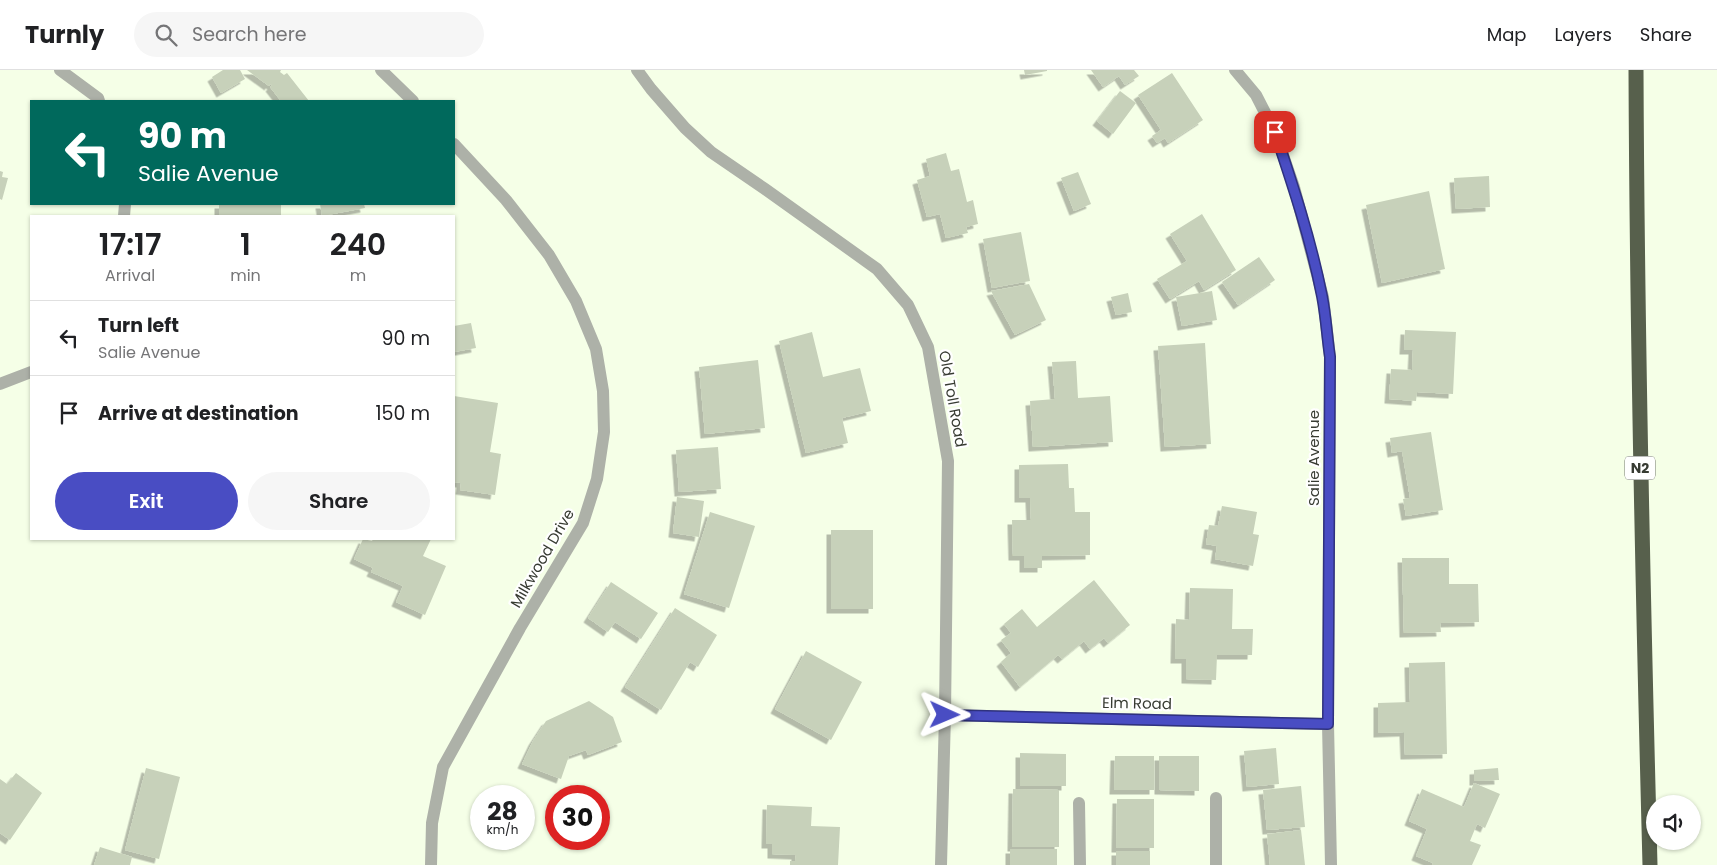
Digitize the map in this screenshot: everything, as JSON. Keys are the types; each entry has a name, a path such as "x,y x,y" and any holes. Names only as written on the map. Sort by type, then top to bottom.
{"highway":[{"name":"N2","path":"1636,70 1638,377 1650,865"}],"street":[{"path":"60,70 99,100"},
{"path":"381,70 412,100"},
{"name":"Old Toll Road","path":"637,70 650,89 685,128 711,152 877,269 908,305 928,346 948,461 945,715 940,865"},
{"name":"Salie Avenue","path":"1235,70 1256,95 1275,132 1294,187 1323,297 1330,357 1328,724 1331,865"},
{"name":"Milkwood Drive","path":"431,865 432,822 444,767 520,628 583,523 596,479 604,432 603,391 596,349 576,301 549,255 506,200 455,145"},
{"path":"0,384 30,372"},
{"name":"Elm Road","path":"945,715 1328,724"},
{"path":"1216,798 1216,865"},
{"path":"1079,803 1080,865"}],"building":[{"path":"223,70 240,70 245,79 221,93 212,77"},
{"path":"247,70 281,70 280,72 284,75 287,73 308,100 280,100 270,87 272,85 270,84 269,86"},
{"path":"1024,70 1047,70 1047,71 1025,75"},
{"path":"1091,70 1134,70 1139,76 1125,85 1119,76 1103,87"},
{"path":"1172,73 1203,120 1168,143 1165,138 1157,143 1152,136 1161,130 1138,95"},
{"path":"1120,91 1136,103 1113,134 1097,121"},
{"path":"946,153 951,171 959,169 967,202 973,200 978,224 966,227 968,233 946,238 940,214 927,217 917,180 930,176 926,159"},
{"path":"0,171 3,172 2,177 8,178 2,200 0,199"},
{"path":"1078,172 1091,204 1074,211 1061,178"},
{"path":"1489,176 1490,207 1456,209 1454,178"},
{"path":"1429,191 1445,269 1382,283 1366,205"},
{"path":"219,205 281,205 281,215 219,215"},
{"path":"320,205 364,205 365,208 327,215 322,215"},
{"path":"1202,214 1236,270 1204,290 1199,281 1170,299 1157,279 1187,261 1170,234"},
{"path":"1021,232 1030,281 992,288 983,239"},
{"path":"1259,257 1275,280 1238,305 1222,282"},
{"path":"1029,284 1046,320 1015,335 991,291"},
{"path":"1212,291 1217,320 1182,326 1176,297"},
{"path":"1128,293 1132,312 1116,315 1111,297"},
{"path":"471,323 476,348 455,352 455,326"},
{"path":"1405,330 1456,332 1453,394 1417,392 1416,401 1389,399 1391,369 1412,370 1413,350 1404,350"},
{"path":"812,332 823,377 860,368 871,411 842,418 848,443 806,453 779,341"},
{"path":"1205,343 1211,444 1165,447 1158,346"},
{"path":"758,360 765,428 705,434 699,367"},
{"path":"1076,361 1078,398 1110,396 1113,442 1033,447 1030,401 1055,399 1052,362"},
{"path":"455,396 498,403 490,452 501,454 495,495 460,490 461,483 455,482"},
{"path":"1431,432 1443,510 1406,516 1403,499 1410,498 1402,451 1392,453 1390,438"},
{"path":"718,447 721,489 679,492 676,450"},
{"path":"1068,464 1069,488 1074,488 1075,512 1090,512 1090,555 1042,556 1042,568 1024,568 1024,556 1013,556 1012,520 1031,520 1030,498 1019,498 1019,465"},
{"path":"677,497 704,501 699,537 673,533"},
{"path":"1222,506 1257,512 1253,534 1259,535 1253,566 1215,559 1217,546 1206,544 1209,525 1218,526"},
{"path":"710,512 755,526 729,608 684,594"},
{"path":"831,530 873,530 873,609 831,609"},
{"path":"363,540 431,540 423,556 446,566 425,615 396,602 403,586 371,572 373,568 354,559"},
{"path":"1402,558 1449,558 1449,584 1478,584 1479,622 1440,623 1441,632 1404,633"},
{"path":"1094,580 1130,625 1108,643 1104,638 1090,649 1084,641 1062,659 1058,655 1020,687 1001,662 1011,653 1001,640 1011,633 1004,624 1022,609 1037,627"},
{"path":"611,582 658,613 641,639 615,622 608,632 588,618"},
{"path":"1190,588 1233,589 1232,629 1253,629 1252,655 1217,655 1216,680 1186,679 1186,659 1175,659 1176,619 1189,620"},
{"path":"675,608 717,635 698,667 690,662 661,710 625,687"},
{"path":"806,651 862,682 831,740 775,709"},
{"path":"1445,662 1447,754 1405,755 1404,732 1378,733 1378,703 1410,702 1409,663"},
{"path":"589,701 613,717 622,742 588,755 586,750 569,756 561,779 522,764 533,741 546,721"},
{"path":"1276,748 1279,784 1247,787 1244,751"},
{"path":"1020,753 1066,754 1066,786 1020,786"},
{"path":"1115,756 1154,756 1154,790 1114,790"},
{"path":"1159,756 1199,756 1199,791 1159,790"},
{"path":"146,768 180,777 159,859 125,850"},
{"path":"1498,768 1499,780 1474,781 1474,770"},
{"path":"16,773 42,793 10,840 0,833 0,779 7,784"},
{"path":"1474,783 1500,794 1485,828 1477,824 1470,841 1481,845 1472,865 1432,865 1433,863 1416,856 1427,829 1409,821 1422,789 1464,807"},
{"path":"1301,786 1305,827 1267,830 1263,790"},
{"path":"1013,789 1059,790 1059,847 1012,847"},
{"path":"1117,799 1154,799 1154,848 1116,848"},
{"path":"767,805 812,807 811,826 840,827 838,865 790,865 790,861 795,861 796,855 772,854 772,844 766,844"},
{"path":"1301,830 1305,865 1270,865 1267,834"},
{"path":"100,847 132,857 130,865 94,865"},
{"path":"1010,849 1057,849 1057,865 1010,865"},
{"path":"1116,851 1150,851 1150,865 1116,865"}],"route":[{"path":"945,715 1328,724 1330,357 1323,297 1294,187 1275,132"}]}
